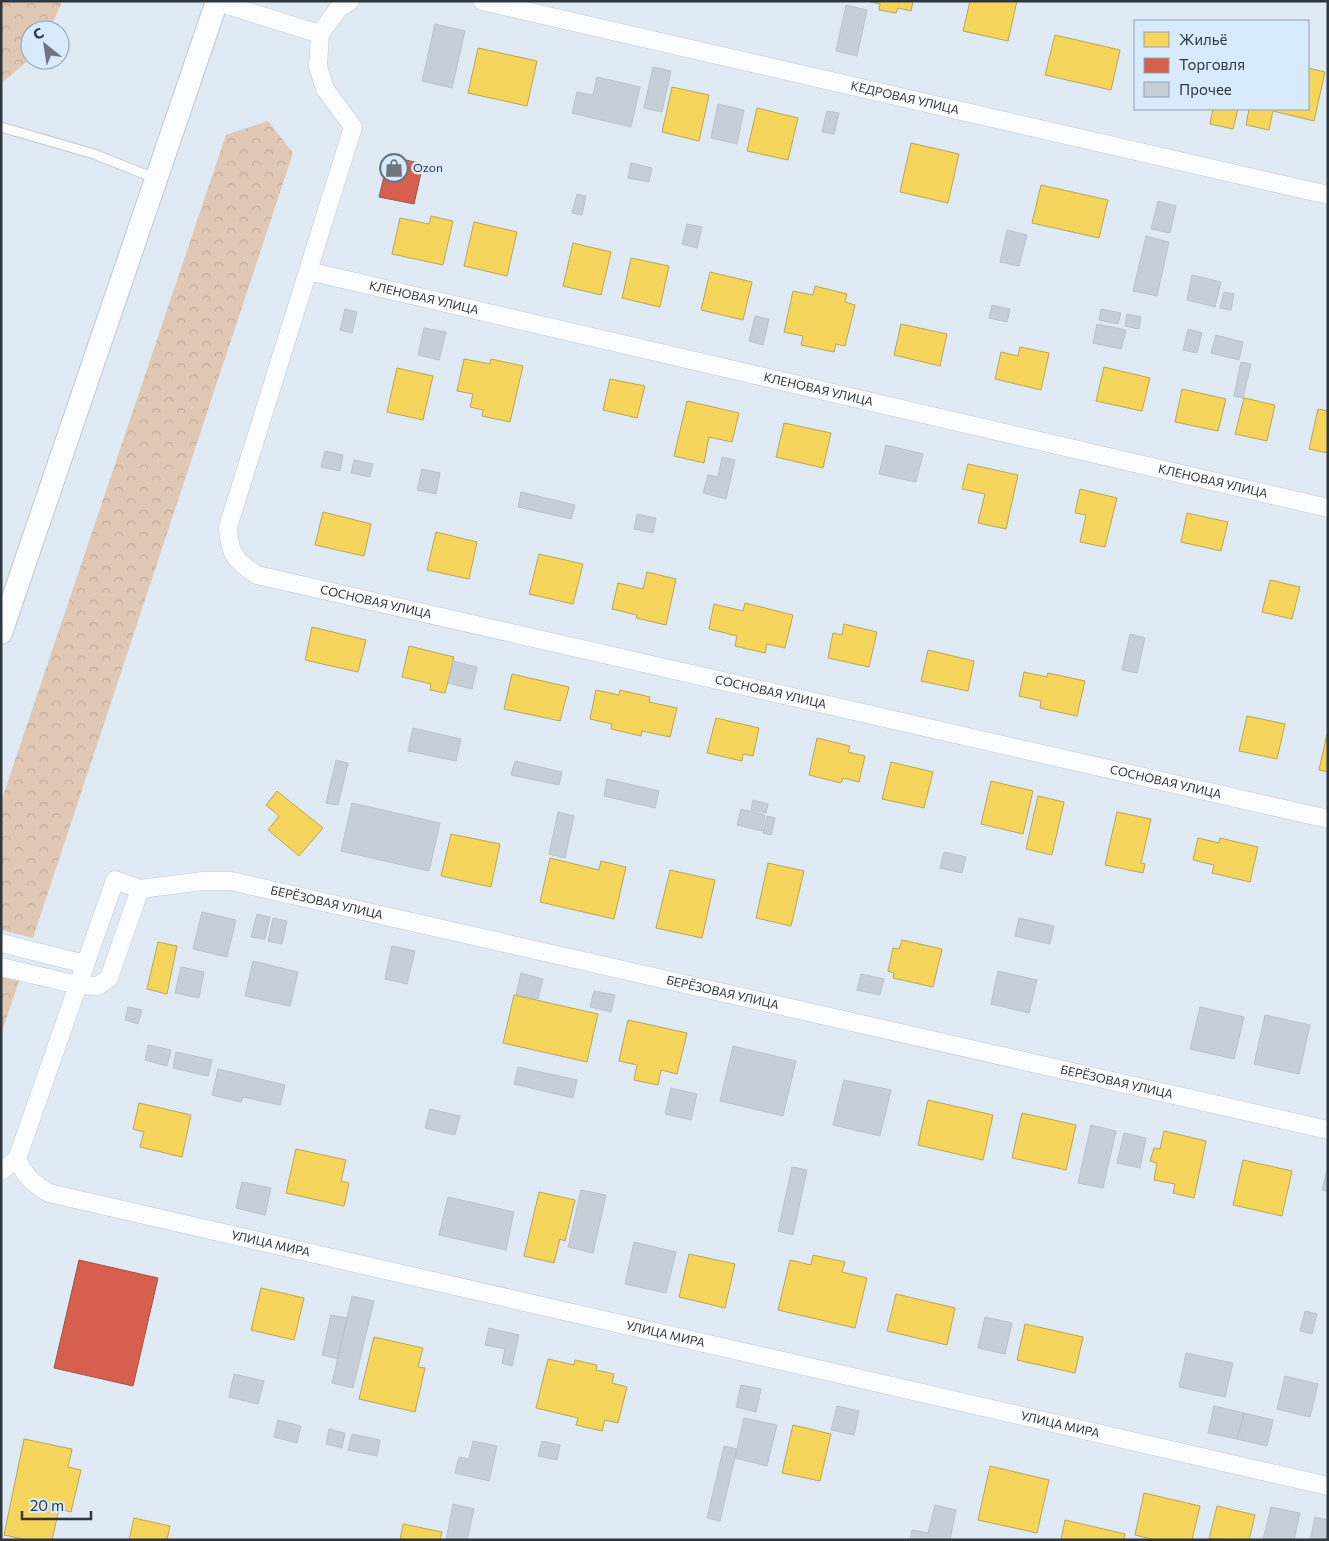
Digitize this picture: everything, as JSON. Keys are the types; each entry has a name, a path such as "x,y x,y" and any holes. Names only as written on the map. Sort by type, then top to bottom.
{"street":[{"path":"1,633 217,1 320,34"},
{"path":"308,271 353,127 325,89 318,66 320,34 338,9 350,1"},
{"name":"КЕДРОВАЯ УЛИЦА","path":"482,1 1328,195"},
{"name":"КЛЕНОВАЯ УЛИЦА","path":"308,271 1328,508"},
{"name":"СОСНОВАЯ УЛИЦА","path":"308,271 228,527 228,542 232,555 243,566 257,575 1328,818"},
{"name":"БЕРЁЗОВАЯ УЛИЦА","path":"85,964 114,880 140,889 203,881 231,881 1328,1130"},
{"path":"1,966 78,985 98,986 109,978 140,889"},
{"path":"1,943 85,964 17,1159 1,1171"},
{"name":"УЛИЦА МИРА","path":"17,1159 25,1175 36,1186 49,1192 1328,1486"}],"lane":[{"path":"1,127 94,154 157,179"}],"green space":[{"path":"1,1 62,1 54,20 20,20 20,67 1,82"},
{"path":"268,121 293,153 33,938 1,930 1,802 226,135"},
{"path":"1,977 19,981 1,1035"}],"building: Жильё":[{"path":"867,1 913,1 911,11 898,8 896,13 879,10 880,4"},
{"path":"970,1 1017,1 1008,41 963,31"},
{"path":"1055,35 1120,50 1111,90 1045,75"},
{"path":"478,48 537,61 527,106 468,93"},
{"path":"1309,68 1325,72 1314,121 1273,111 1269,130 1246,125 1249,110 1309,110"},
{"path":"672,87 709,95 699,141 662,132"},
{"path":"757,108 798,118 788,160 747,151"},
{"path":"1213,110 1238,110 1233,129 1210,124"},
{"path":"911,143 959,154 948,203 900,192"},
{"path":"1041,185 1108,200 1099,238 1032,223"},
{"path":"431,216 453,221 443,265 392,254 400,218 429,224"},
{"path":"474,222 517,232 507,276 464,266"},
{"path":"573,243 611,252 601,295 563,286"},
{"path":"631,258 669,266 660,307 622,298"},
{"path":"710,272 752,282 743,320 701,310"},
{"path":"815,286 847,294 845,302 855,305 845,346 836,344 834,352 801,345 803,336 784,332 793,291 813,295"},
{"path":"901,324 947,334 940,366 894,355"},
{"path":"1020,347 1049,353 1041,390 995,379 1001,352 1018,356"},
{"path":"464,359 490,364 491,359 523,366 510,422 482,416 483,410 470,407 473,394 457,391"},
{"path":"1104,367 1150,378 1142,411 1096,401"},
{"path":"397,368 433,376 423,420 387,412"},
{"path":"610,379 645,386 637,418 603,410"},
{"path":"1182,389 1226,399 1218,431 1175,422"},
{"path":"1244,398 1275,405 1267,441 1235,434"},
{"path":"687,401 739,413 732,442 709,437 704,463 674,456"},
{"path":"1318,409 1328,411 1328,453 1309,449"},
{"path":"784,423 831,433 823,468 776,457"},
{"path":"968,464 1018,475 1006,529 978,523 985,494 962,489"},
{"path":"1080,489 1117,498 1105,547 1080,542 1086,515 1075,513"},
{"path":"323,512 371,524 364,556 315,545"},
{"path":"1187,513 1228,522 1221,551 1181,542"},
{"path":"436,532 477,542 469,579 427,570"},
{"path":"539,554 583,564 573,604 529,594"},
{"path":"647,572 676,579 666,625 636,618 637,615 612,609 618,583 643,589"},
{"path":"1270,580 1300,587 1292,619 1262,612"},
{"path":"745,603 793,615 785,648 767,644 765,653 735,646 737,636 709,629 714,604 743,611"},
{"path":"844,624 877,632 869,667 828,658 833,633 842,635"},
{"path":"312,627 366,640 358,672 305,660"},
{"path":"409,646 454,657 445,693 430,690 431,684 402,677"},
{"path":"928,650 974,661 968,691 921,681"},
{"path":"1024,672 1047,677 1048,673 1085,681 1077,716 1040,708 1041,701 1019,696"},
{"path":"512,674 569,687 560,721 504,709"},
{"path":"596,690 619,695 620,690 650,697 649,702 677,708 670,737 642,731 641,736 611,729 612,724 590,719"},
{"path":"1247,716 1285,724 1277,759 1239,751"},
{"path":"716,718 759,728 753,756 743,754 742,761 707,753"},
{"path":"1328,734 1328,772 1319,770"},
{"path":"817,738 850,746 848,752 865,756 859,782 843,778 841,783 809,775"},
{"path":"891,762 933,772 924,808 882,799"},
{"path":"991,781 1033,791 1023,834 981,824"},
{"path":"277,791 323,828 299,856 268,830 279,816 266,805"},
{"path":"1038,796 1064,802 1052,855 1026,849"},
{"path":"1117,812 1151,819 1141,863 1145,864 1143,873 1105,865"},
{"path":"451,834 500,844 491,887 441,876"},
{"path":"1198,838 1219,843 1220,838 1258,847 1250,882 1212,873 1214,865 1193,860"},
{"path":"550,858 599,870 601,861 626,867 614,919 540,902"},
{"path":"768,863 804,871 791,926 756,918"},
{"path":"670,870 715,880 702,938 656,928"},
{"path":"902,940 942,949 933,987 893,978 894,973 888,971 893,948 899,949"},
{"path":"158,942 177,946 167,994 147,989"},
{"path":"514,995 598,1014 587,1062 503,1043"},
{"path":"628,1020 687,1033 677,1074 661,1070 658,1085 634,1080 637,1065 619,1061"},
{"path":"928,1100 993,1115 983,1160 918,1145"},
{"path":"139,1103 191,1115 182,1157 140,1147 144,1132 133,1129"},
{"path":"1022,1113 1076,1125 1066,1170 1012,1158"},
{"path":"1164,1131 1206,1141 1194,1198 1173,1193 1175,1184 1154,1180 1157,1163 1150,1161 1154,1148 1160,1149"},
{"path":"296,1149 346,1160 341,1181 349,1183 344,1206 286,1193"},
{"path":"1243,1160 1292,1171 1282,1216 1233,1205"},
{"path":"539,1192 575,1200 565,1241 560,1239 554,1263 524,1256"},
{"path":"689,1254 735,1264 725,1308 679,1297"},
{"path":"813,1255 845,1262 842,1272 867,1278 855,1328 778,1310 790,1260 811,1265"},
{"path":"261,1288 304,1298 294,1340 251,1330"},
{"path":"896,1294 955,1308 947,1345 887,1331"},
{"path":"1025,1324 1083,1337 1075,1373 1017,1360"},
{"path":"374,1337 423,1348 418,1367 425,1368 415,1412 359,1399"},
{"path":"548,1359 574,1365 575,1360 597,1365 596,1370 614,1374 612,1383 627,1387 618,1423 605,1420 602,1431 576,1425 578,1418 536,1408"},
{"path":"793,1425 831,1434 820,1481 782,1473"},
{"path":"24,1439 72,1449 68,1467 81,1470 71,1512 59,1509 52,1540 27,1540 4,1535"},
{"path":"990,1466 1049,1480 1037,1533 978,1520"},
{"path":"1144,1493 1200,1506 1192,1540 1156,1540 1135,1535"},
{"path":"1217,1506 1255,1515 1249,1540 1209,1539"},
{"path":"134,1518 170,1526 167,1540 129,1540"},
{"path":"1065,1520 1125,1534 1124,1540 1061,1540"},
{"path":"403,1524 442,1532 440,1540 400,1540"}],"building: Торговля":[{"path":"389,156 423,164 414,204 379,197"},
{"path":"79,1260 158,1278 133,1386 54,1368"}],"building: Прочее":[{"path":"846,5 867,10 857,56 836,51"},
{"path":"435,24 465,31 452,88 422,81"},
{"path":"653,67 671,71 662,112 644,108"},
{"path":"597,77 640,87 631,127 572,113 577,92 593,95"},
{"path":"718,104 744,110 737,144 711,138"},
{"path":"827,111 839,113 834,134 822,132"},
{"path":"631,163 652,168 649,182 628,178"},
{"path":"577,194 586,196 582,215 572,213"},
{"path":"1158,201 1176,206 1170,233 1151,229"},
{"path":"687,224 702,227 697,248 682,244"},
{"path":"1007,230 1027,235 1019,266 1000,262"},
{"path":"1146,236 1169,242 1157,296 1133,291"},
{"path":"1192,275 1221,282 1215,307 1187,300"},
{"path":"1224,292 1234,294 1231,310 1220,308"},
{"path":"992,305 1010,309 1007,322 989,318"},
{"path":"345,309 357,312 352,333 340,330"},
{"path":"1101,309 1121,313 1118,324 1099,320"},
{"path":"1127,314 1141,317 1139,329 1125,326"},
{"path":"755,316 769,319 763,345 749,341"},
{"path":"1097,324 1126,330 1121,349 1093,343"},
{"path":"424,328 446,332 439,360 418,355"},
{"path":"1188,329 1202,333 1197,353 1183,350"},
{"path":"1216,335 1243,342 1239,360 1211,353"},
{"path":"1241,362 1251,364 1243,398 1234,396"},
{"path":"886,445 923,454 916,482 879,474"},
{"path":"325,451 343,455 340,471 321,467"},
{"path":"722,457 735,460 726,499 703,493 708,475 718,477"},
{"path":"354,460 373,464 370,477 351,473"},
{"path":"422,469 440,473 436,494 417,490"},
{"path":"521,492 575,505 571,519 518,507"},
{"path":"637,514 656,518 653,533 634,529"},
{"path":"1130,634 1145,638 1137,673 1122,670"},
{"path":"453,661 477,667 472,689 448,683"},
{"path":"413,728 461,739 456,761 408,751"},
{"path":"336,760 348,763 338,805 326,803"},
{"path":"515,761 562,772 559,785 511,775"},
{"path":"607,779 659,791 655,808 604,796"},
{"path":"753,800 768,804 766,813 751,810"},
{"path":"352,803 440,823 429,871 341,851"},
{"path":"741,809 765,815 762,831 737,825"},
{"path":"558,812 574,816 565,858 549,854"},
{"path":"767,816 775,818 771,835 763,833"},
{"path":"944,852 966,857 962,873 940,868"},
{"path":"202,912 236,920 227,957 193,949"},
{"path":"257,914 270,917 265,939 251,937"},
{"path":"273,918 287,921 282,944 268,941"},
{"path":"1019,918 1054,926 1050,944 1015,936"},
{"path":"392,946 415,951 407,984 385,979"},
{"path":"253,961 298,972 290,1006 245,996"},
{"path":"181,967 204,972 199,998 175,993"},
{"path":"998,971 1037,980 1029,1013 991,1004"},
{"path":"521,973 543,979 538,999 516,994"},
{"path":"861,974 884,979 880,995 857,990"},
{"path":"594,991 615,995 611,1012 590,1007"},
{"path":"128,1007 142,1010 138,1024 125,1020"},
{"path":"1200,1007 1244,1017 1234,1059 1190,1049"},
{"path":"1265,1015 1310,1025 1299,1074 1254,1064"},
{"path":"148,1045 171,1050 167,1066 145,1060"},
{"path":"733,1046 796,1061 783,1116 720,1101"},
{"path":"176,1052 212,1060 208,1076 173,1068"},
{"path":"518,1067 577,1080 573,1098 514,1084"},
{"path":"218,1069 285,1085 280,1105 243,1097 241,1102 212,1095"},
{"path":"844,1080 891,1090 880,1136 833,1125"},
{"path":"671,1088 697,1094 691,1120 665,1114"},
{"path":"430,1109 460,1116 455,1135 425,1128"},
{"path":"1091,1125 1116,1131 1103,1188 1078,1183"},
{"path":"1124,1133 1146,1138 1140,1168 1117,1163"},
{"path":"1328,1166 1328,1192 1322,1190"},
{"path":"792,1167 807,1170 793,1235 778,1231"},
{"path":"242,1182 271,1188 265,1215 236,1208"},
{"path":"581,1190 606,1195 593,1253 568,1247"},
{"path":"448,1197 514,1212 506,1250 439,1235"},
{"path":"634,1242 676,1252 666,1293 625,1284"},
{"path":"352,1296 374,1301 353,1388 332,1383"},
{"path":"1305,1311 1317,1314 1312,1334 1300,1331"},
{"path":"331,1315 347,1318 338,1359 322,1355"},
{"path":"985,1317 1012,1323 1005,1354 978,1348"},
{"path":"489,1328 519,1335 512,1366 502,1363 505,1349 485,1345"},
{"path":"1186,1353 1233,1363 1225,1397 1179,1387"},
{"path":"234,1374 264,1381 258,1404 229,1397"},
{"path":"1285,1376 1318,1384 1310,1417 1277,1409"},
{"path":"741,1385 761,1389 756,1412 736,1407"},
{"path":"837,1406 859,1411 854,1435 831,1430"},
{"path":"1214,1406 1244,1413 1237,1439 1208,1433"},
{"path":"1244,1413 1273,1420 1267,1446 1237,1439"},
{"path":"744,1418 777,1425 767,1466 735,1458"},
{"path":"278,1420 301,1426 297,1443 274,1437"},
{"path":"329,1429 345,1433 342,1448 326,1444"},
{"path":"352,1434 380,1440 377,1456 348,1450"},
{"path":"473,1441 497,1446 489,1481 455,1473 459,1457 469,1459"},
{"path":"542,1441 560,1445 557,1460 538,1456"},
{"path":"724,1446 737,1449 720,1521 707,1518"},
{"path":"453,1504 474,1509 467,1540 446,1540"},
{"path":"935,1505 956,1510 950,1540 910,1540 912,1530 928,1533"},
{"path":"1271,1507 1300,1513 1294,1540 1263,1540"},
{"path":"1315,1517 1328,1520 1328,1540 1310,1540"}],"place":[{"name":"Ozon","path":"394,168"}]}
